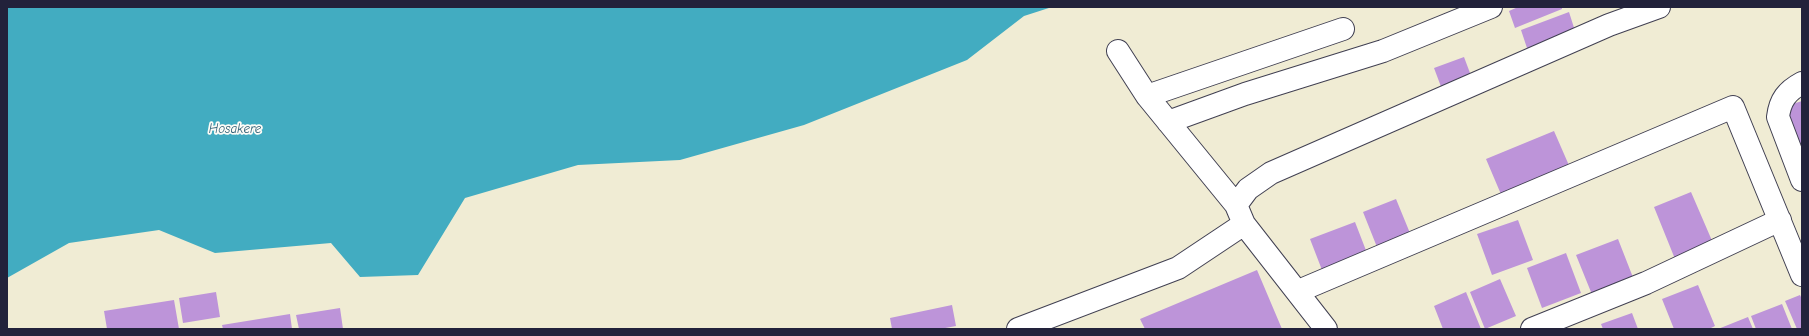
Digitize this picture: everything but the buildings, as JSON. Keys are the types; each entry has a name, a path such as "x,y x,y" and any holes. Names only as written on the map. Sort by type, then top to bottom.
{"street":[{"path":"1168,122 1246,94 1383,51 1490,7"},
{"path":"1018,329 1178,268 1240,214 1248,189 1271,173 1608,24 1659,7"},
{"path":"1147,96 1343,29"},
{"path":"1118,51 1147,96 1240,214 1326,329"},
{"path":"1802,83 1791,89 1784,96 1779,108 1778,117 1802,180"},
{"path":"1295,289 1301,290 1733,106 1802,275"},
{"path":"1532,329 1646,283 1780,220"}],"water":[{"name":"Hosakere","path":"7,7 1052,7 1024,16 967,60 804,125 680,160 578,165 465,198 418,275 360,277 331,243 215,253 159,230 69,243 7,278"}]}
